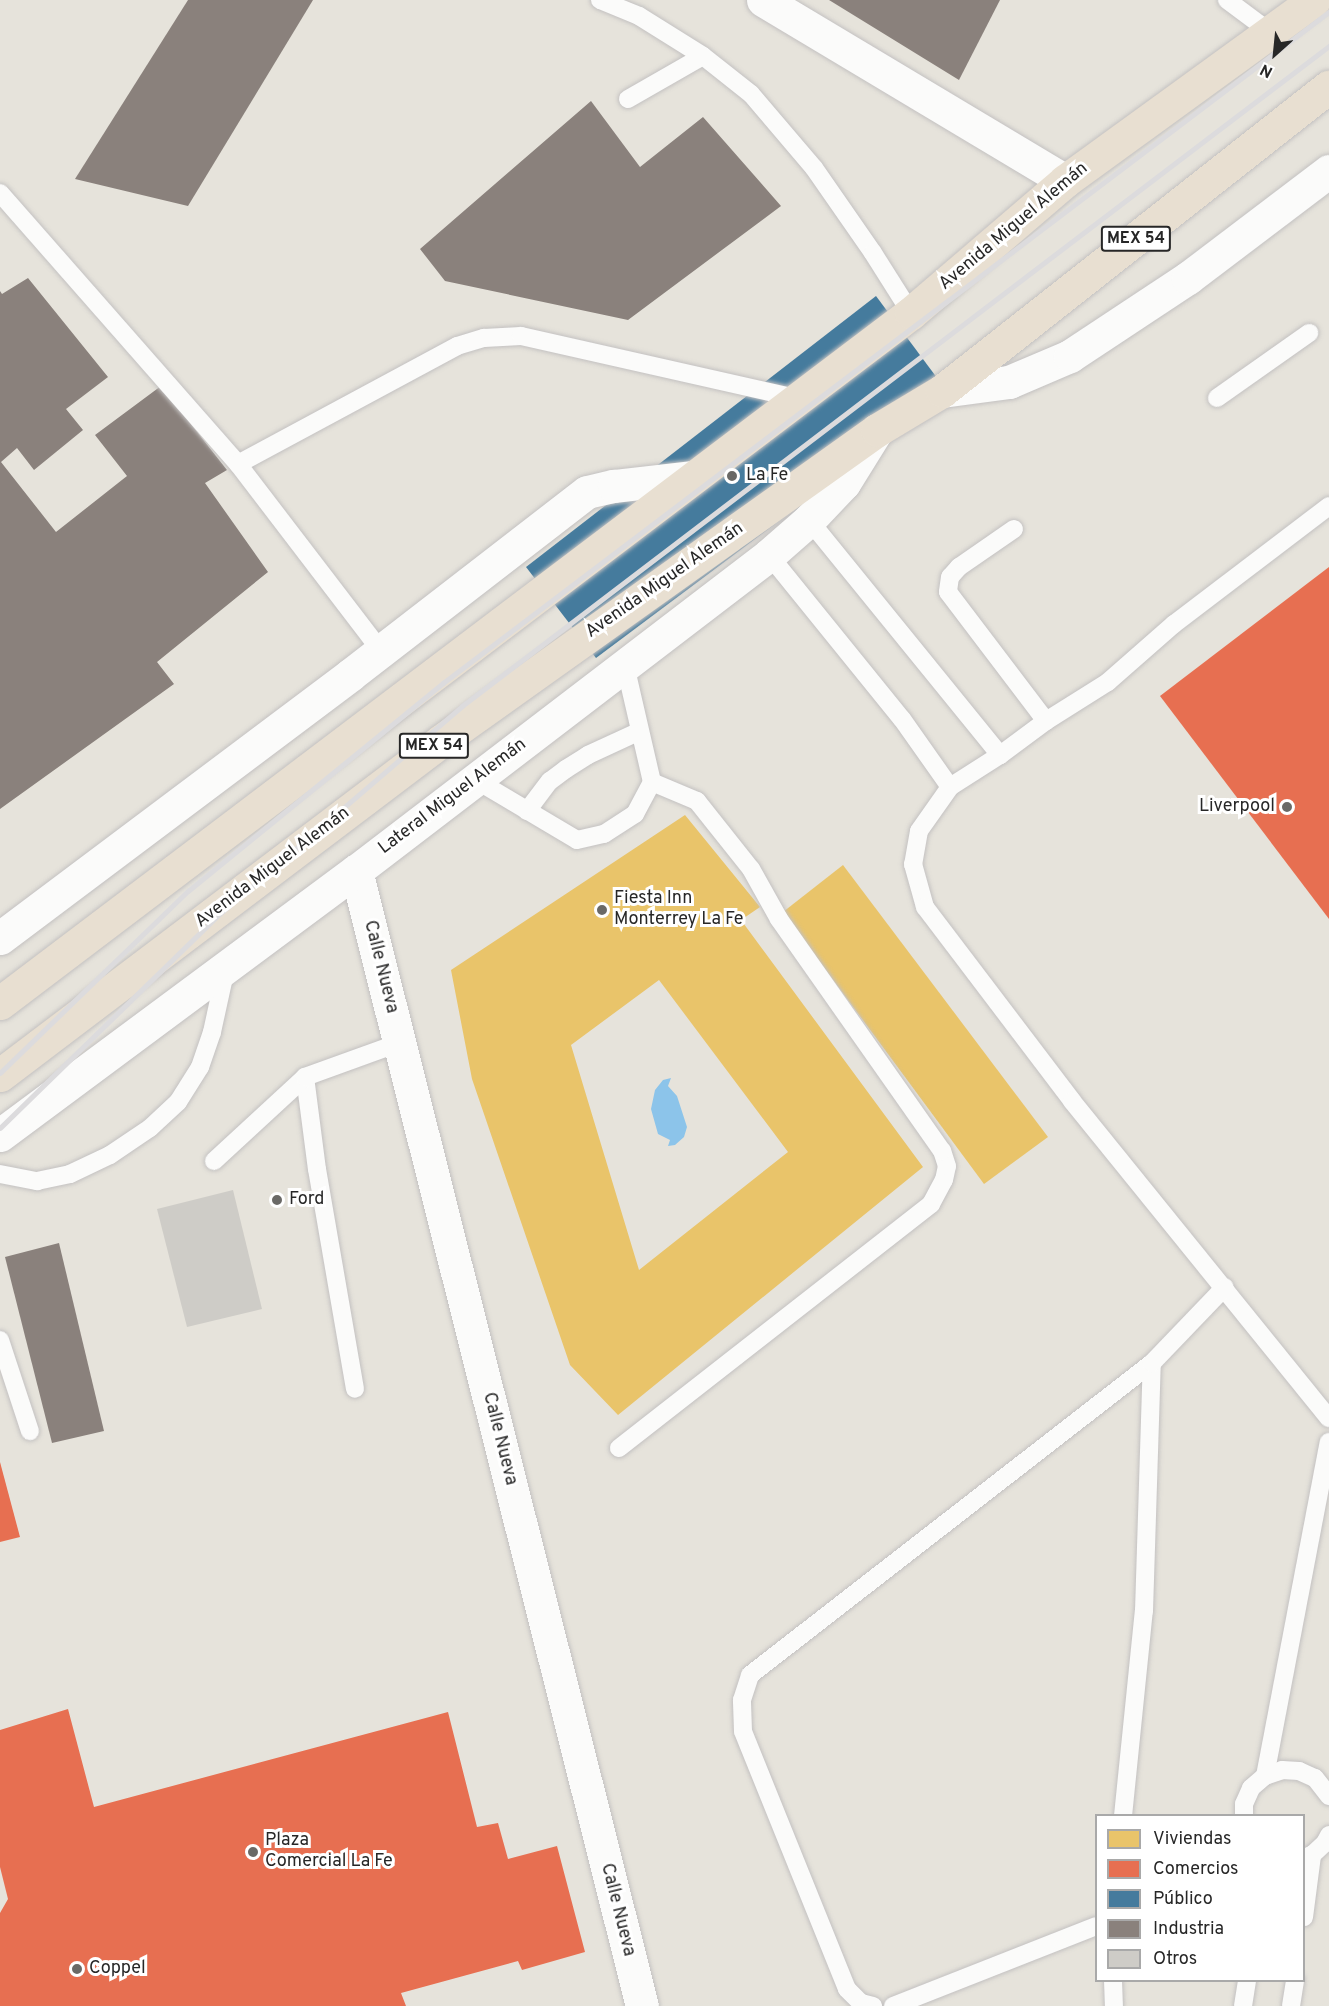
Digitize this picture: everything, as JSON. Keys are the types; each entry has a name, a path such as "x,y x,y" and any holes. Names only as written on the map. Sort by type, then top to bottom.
{"highway":[{"name":"Avenida Miguel Alemán","path":"0,1003 911,313 1065,181 1314,0"},
{"name":"Avenida Miguel Alemán","path":"0,1075 441,741 877,430 942,391 1329,87"}],"street":[{"path":"763,0 1065,181"},
{"path":"942,391 1009,382 1070,356 1188,278 1329,171"},
{"name":"Lateral Miguel Alemán","path":"0,1135 226,965 356,871 769,555 809,520 844,483 877,430"},
{"path":"0,938 381,651 587,492 614,486 692,477"},
{"name":"Calle Nueva","path":"356,871 642,2006"}],"lane":[{"path":"600,0 639,16 704,56 751,94 813,168 873,253 911,313"},
{"path":"1227,0 1270,32"},
{"path":"628,99 704,56"},
{"path":"0,193 238,464 381,651"},
{"path":"1216,398 1309,333"},
{"path":"238,464 457,345 484,338 520,336 796,398"},
{"path":"1329,506 1174,624 1108,682 1046,721 1000,756 950,787 919,831 915,844 914,864 925,907 1072,1101 1225,1287 1247,1320 1329,1418"},
{"path":"809,520 1000,756"},
{"path":"1014,529 959,567 950,577 948,592 1046,721"},
{"path":"769,555 902,719 950,787"},
{"path":"476,780 577,840 604,834 635,814 652,782 625,665"},
{"path":"527,811 550,781 566,769 588,755 640,731"},
{"path":"619,1448 931,1204 944,1180 947,1166 942,1151 778,918 751,869 697,801 652,782"},
{"path":"0,1174 37,1180 70,1174 111,1155 150,1128 178,1102 201,1067 212,1032 226,965"},
{"path":"214,1161 305,1077 399,1043"},
{"path":"305,1077 316,1169 355,1389"},
{"path":"873,2006 861,2003 847,1989 743,1731 742,1700 750,1675 1152,1363 1225,1287"},
{"path":"0,1340 30,1431"},
{"path":"1123,1814 1144,1611 1152,1363"},
{"path":"1265,1776 1329,1442"},
{"path":"1244,1814 1244,1804 1251,1788 1265,1776 1282,1770 1299,1771 1316,1779 1328,1791"},
{"path":"1305,1913 1320,1846"},
{"path":"893,2006 1095,1926"},
{"path":"1113,1982 1114,2006"},
{"path":"1243,2006 1247,1982"},
{"path":"1291,2006 1295,1982"}],"water":[{"path":"671,1078 668,1086 677,1096 687,1127 684,1137 675,1145 668,1146 670,1140 658,1134 651,1109 655,1090 663,1080"}],"building: Viviendas":[{"path":"685,815 760,907 741,920 923,1167 618,1415 570,1365 472,1079 451,970","holes":["659,980 788,1152 639,1270 571,1045"]},
{"path":"843,865 1048,1137 984,1184 783,912"}],"building: Comercios":[{"name":"Liverpool","path":"1329,567 1329,919 1160,696"},
{"path":"0,1462 20,1537 0,1542"},
{"name":"Plaza Comercial La Fe","path":"68,1709 94,1807 448,1712 477,1827 498,1823 508,1859 557,1846 585,1952 522,1970 518,1961 401,1993 406,2006 0,2006 0,1913 8,1899 0,1867 0,1730"}],"building: Público":[{"path":"876,296 949,394 596,658 526,567"}],"building: Industria":[{"path":"188,0 313,0 188,206 75,179"},
{"path":"829,0 1000,0 959,80"},
{"path":"591,101 640,167 703,117 781,206 628,320 445,281 420,249"},
{"path":"28,278 108,377 66,409 83,430 34,470 17,448 1,462 56,532 127,476 95,435 161,386 227,470 205,483 268,572 157,662 174,684 0,809 0,291 2,294"},
{"path":"59,1243 104,1431 52,1443 5,1257"}],"building: Otros":[{"path":"233,1190 262,1309 187,1327 157,1209"}],"railway":[{"path":"0,1073 188,891 443,683 1329,12"},
{"path":"0,1128 215,918 462,706 1329,46"}],"place":[{"name":"La Fe","path":"732,476"},
{"name":"Liverpool","path":"1287,807"},
{"name":"Fiesta Inn Monterrey La Fe","path":"602,910"},
{"name":"Ford","path":"277,1200"},
{"name":"Plaza Comercial La Fe","path":"253,1852"},
{"name":"Coppel","path":"77,1969"}]}
